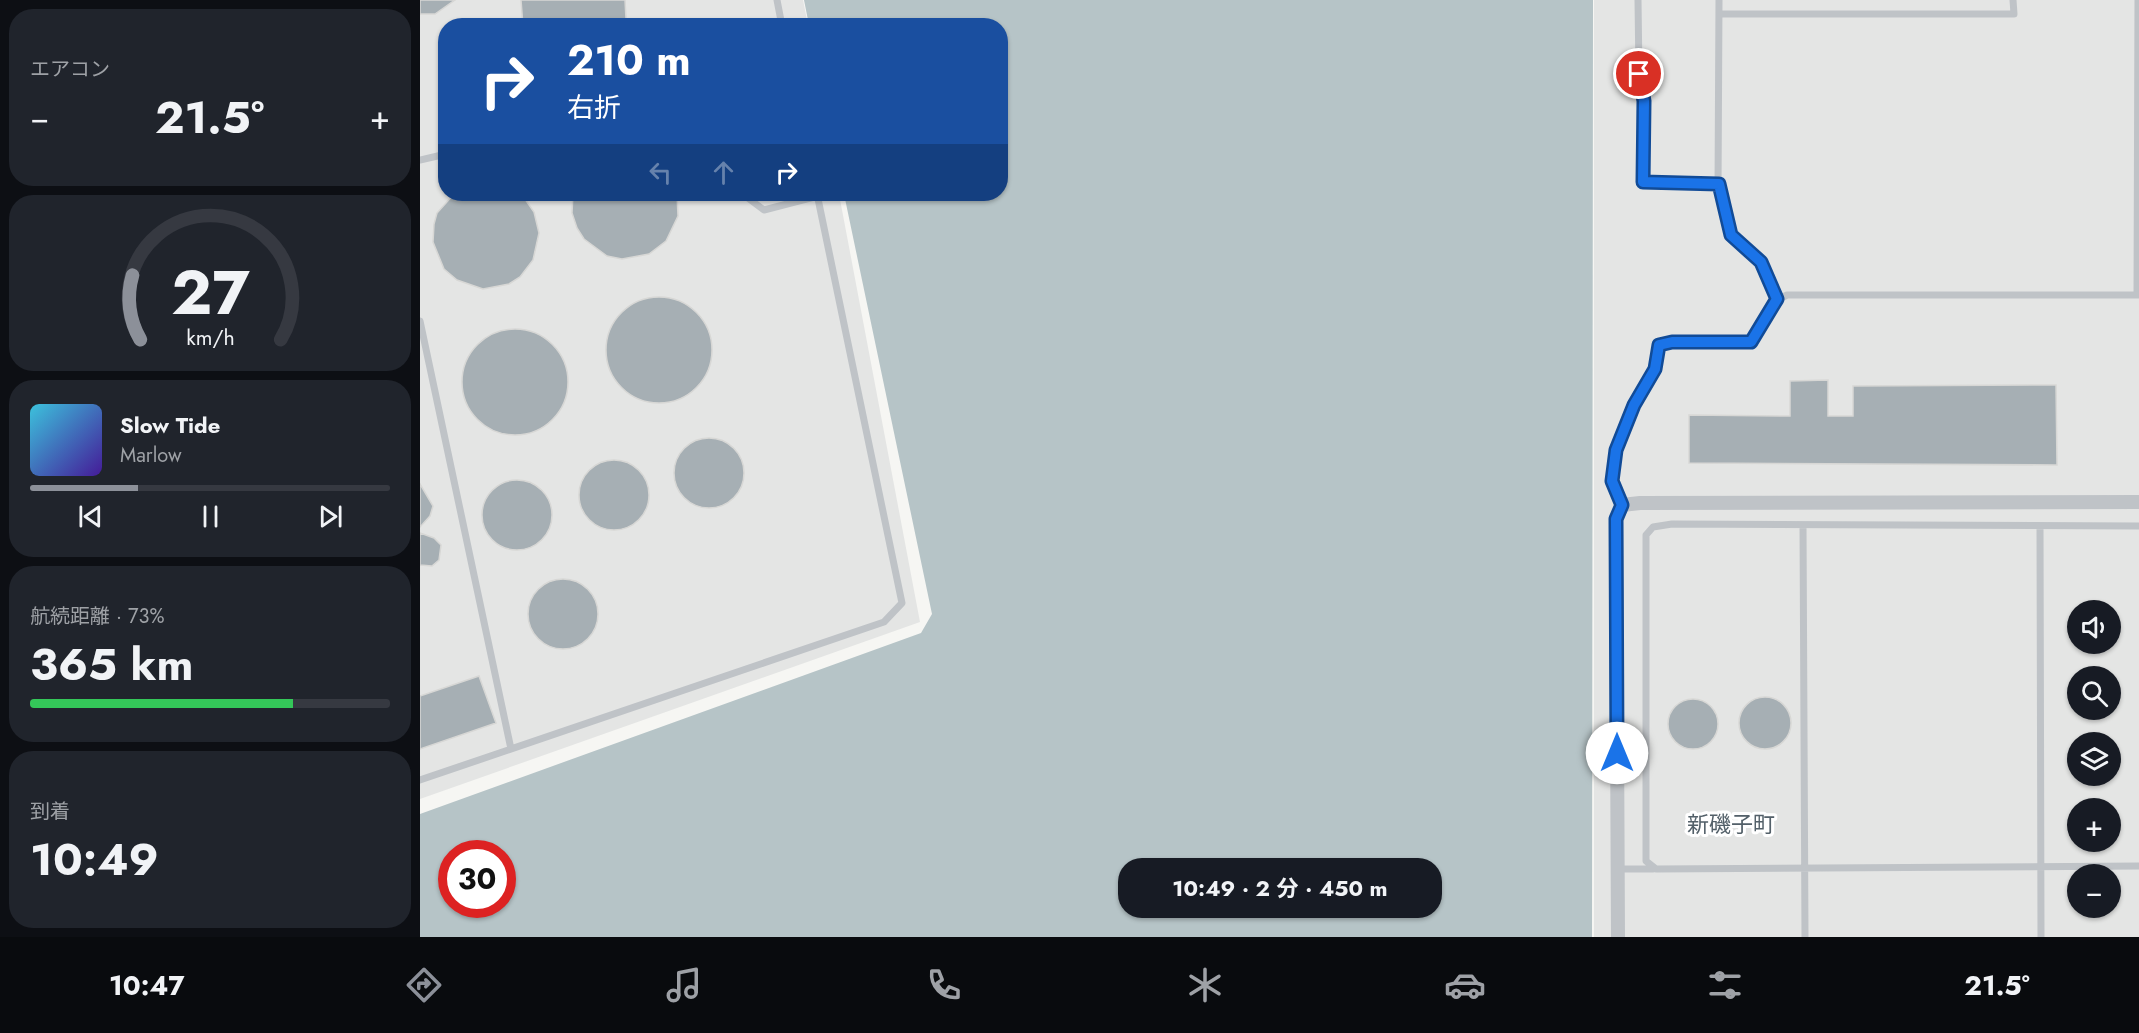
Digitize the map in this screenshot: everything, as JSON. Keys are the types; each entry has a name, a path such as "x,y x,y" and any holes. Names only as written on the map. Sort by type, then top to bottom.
{"street":[{"path":"1618,937 1616,519 1622,505 1640,503 2139,502"}],"lane":[{"path":"777,0 780,18"},
{"path":"1638,0 1639,74 1644,101 1643,182 1719,184"},
{"path":"1719,0 1719,184 1731,235 1761,262 1777,299"},
{"path":"1719,14 2014,14 2013,0"},
{"path":"1622,505 1612,481 1616,450 1634,405 1655,369 1659,345 1672,342 1751,342 1777,299 1795,295 2138,295 2138,0"},
{"path":"420,160 438,156"},
{"path":"752,201 764,210 796,201"},
{"path":"420,780 884,622 902,603 818,201"},
{"path":"420,321 511,749"},
{"path":"1656,869 1646,861 1646,535 1653,527 1661,525 2139,526"},
{"path":"1803,525 1805,937"},
{"path":"2040,526 2041,937"},
{"path":"1618,869 2139,866"}],"shaded area":[{"path":"420,0 803,0 807,18 438,18 438,201 840,201 920,622 420,799"},
{"path":"804,0 1593,0 1592,937 420,937 420,814 921,633 932,614 845,201 1008,201 1008,18 808,18"},
{"path":"1594,0 2139,0 2139,937 1594,937"}],"building":[{"path":"420,0 455,0 435,14 420,14"},
{"path":"521,0 625,0 626,18 522,18"},
{"path":"448,201 526,201 534,212 539,233 533,260 520,277 509,284 483,289 457,280 444,269 433,242 437,213"},
{"path":"573,201 677,201 678,216 666,241 649,254 622,259 607,256 584,239 572,213"},
{"path":"659,297 679,301 697,312 708,330 712,350 708,370 697,388 679,399 659,403 639,399 621,388 610,370 606,350 610,330 621,312 639,301"},
{"path":"515,329 535,333 553,344 564,362 568,382 564,402 553,420 535,431 515,435 495,431 477,420 466,402 462,382 466,362 477,344 495,333"},
{"path":"1828,380 1828,416 1853,416 1853,386 2056,385 2057,465 1689,463 1689,415 1790,416 1790,381"},
{"path":"709,438 722,441 734,448 741,460 744,473 741,486 734,498 722,505 709,508 696,505 684,498 677,486 674,473 677,460 684,448 696,441"},
{"path":"614,460 627,463 639,470 646,482 649,495 646,508 639,520 627,527 614,530 601,527 589,520 582,508 579,495 582,482 589,470 601,463"},
{"path":"517,480 530,483 542,490 549,502 552,515 549,528 542,540 530,547 517,550 504,547 492,540 485,528 482,515 485,502 492,490 504,483"},
{"path":"420,484 433,506 430,516 420,527"},
{"path":"420,533 434,538 441,545 439,560 432,566 420,565"},
{"path":"563,579 576,582 588,589 595,601 598,614 595,627 588,639 576,646 563,649 550,646 538,639 531,627 528,614 531,601 538,589 550,582"},
{"path":"479,676 496,723 420,749 420,696"},
{"path":"1765,697 1775,699 1783,705 1789,713 1791,723 1789,733 1783,741 1775,747 1765,749 1755,747 1747,741 1741,733 1739,723 1741,713 1747,705 1755,699"},
{"path":"1693,699 1702,701 1713,710 1718,724 1716,733 1707,744 1693,749 1684,747 1673,738 1668,724 1670,715 1679,704"}],"district":[{"name":"新磯子町","path":"1731,824"}],"route":[{"path":"1617,753 1616,519 1617,512 1622,505 1612,481 1613,461 1622,430 1655,369 1656,351 1659,345 1672,342 1751,342 1777,299 1761,262 1731,235 1719,184 1643,182 1644,101 1639,74"}]}
